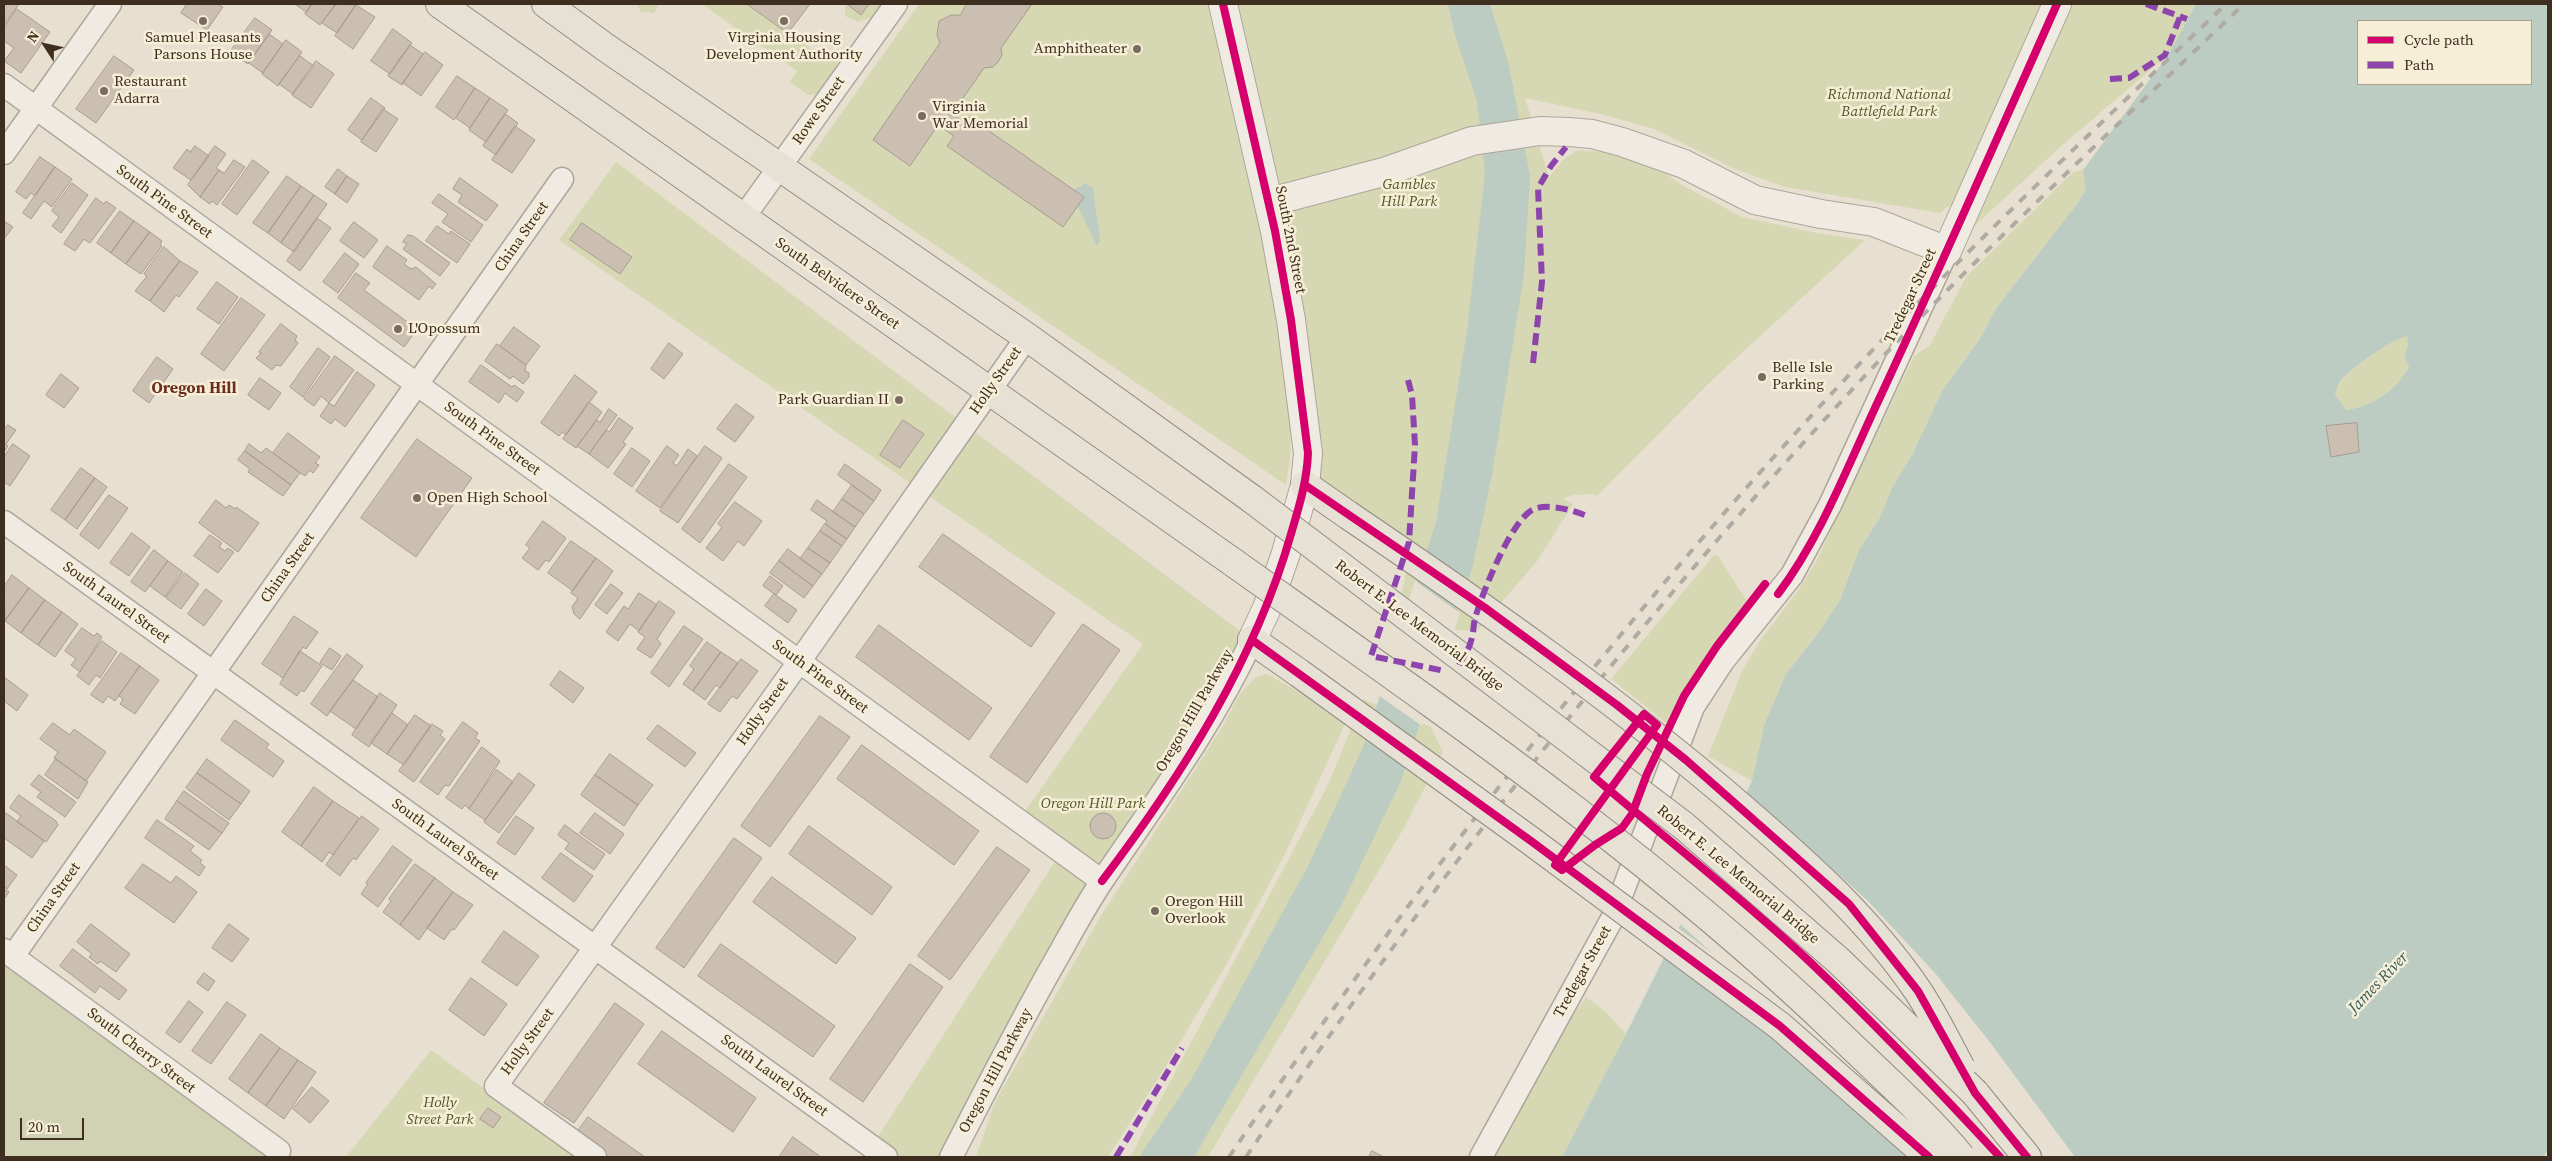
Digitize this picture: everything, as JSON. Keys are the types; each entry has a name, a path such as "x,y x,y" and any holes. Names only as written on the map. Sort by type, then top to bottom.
{"main road":[{"name":"South Belvidere Street","path":"440,4 1234,563 1409,688 1650,868 1799,996 1937,1129 1961,1157"},
{"path":"546,4 1027,337"},
{"name":"Robert E. Lee Memorial Bridge","path":"1027,337 1252,499 1684,826 1839,961 1975,1093 2027,1157"},
{"path":"1305,485 1484,607 1617,705 1686,760 1849,904 1918,991 1975,1093"},
{"path":"1252,640 1531,841 1780,1026 1929,1157"}],"street":[{"path":"4,153 110,4"},
{"name":"Rowe Street","path":"743,218 896,4"},
{"name":"South 2nd Street","path":"1223,4 1270,202 1291,320 1308,459 1305,485"},
{"name":"Tredegar Street","path":"1481,1157 1612,919 1693,707 1723,662 1792,576 1830,506 1947,251 2057,4"},
{"name":"South Pine Street","path":"4,86 1102,881"},
{"path":"1270,202 1387,171 1472,141 1540,131 1592,134 1622,142 1684,164 1755,200 1821,214 1874,222 1947,251"},
{"name":"China Street","path":"8,953 213,673 562,179"},
{"name":"Holly Street","path":"595,1157 496,1086 799,662 1027,337"},
{"name":"Oregon Hill Parkway","path":"951,1157 1014,1036 1102,881 1126,850 1181,766 1231,684 1267,608 1286,553 1305,485"},
{"name":"South Laurel Street","path":"4,522 886,1157"},
{"name":"South Cherry Street","path":"8,953 279,1151"}],"green space":[{"path":"636,4 660,4 654,13 641,12"},
{"path":"702,4 747,4 829,61 836,52 838,58 835,69 829,80 817,94 808,95 790,82 797,71"},
{"path":"845,4 882,4 872,17 858,22 845,16"},
{"path":"919,4 1209,4 1235,94 1293,377 1290,460 1286,485 809,159"},
{"path":"1223,4 2043,4 1954,202 1940,213 1785,187 1735,169 1654,129 1605,115 1525,98 1549,177 1563,160 1578,150 1604,152 1661,170 1682,185 1742,217 1817,233 1865,240 1710,382 1597,496 1595,494 1572,495 1563,499 1573,504 1538,560 1477,631 1394,626 1410,557 1348,515 1307,465"},
{"path":"2057,4 2196,4 2168,55 2058,149 1947,251"},
{"name":"Oregon Hill Park","path":"616,162 1252,640 1196,741 951,1157 865,1157 1061,852 1018,821 1143,644 559,240"},
{"path":"2083,170 2086,189 2077,204 1997,307 1979,340 1942,391 1913,453 1893,486 1879,519 1859,550 1840,600 1819,632 1786,674 1764,725 1752,781 1708,756 1743,669 1759,642 1797,592 1816,562 1914,356 1930,345 1966,277 2073,172"},
{"path":"2407,336 2408,345 2404,357 2409,367 2404,375 2390,390 2374,401 2346,410 2335,394 2341,382 2354,368 2392,342"},
{"path":"1714,555 1718,556 1750,606 1706,664 1670,726 1611,679"},
{"path":"1267,674 1310,698 1345,724 1286,852 1226,965 1169,1061 1108,1157 976,1157 995,1102 1099,919 1221,729 1240,694 1256,677"},
{"path":"1363,699 1431,727 1443,752 1404,828 1208,1157 1130,1157 1328,785"},
{"path":"4,964 268,1157 4,1157"},
{"path":"1586,997 1605,1011 1626,1034 1562,1157 1495,1157 1563,1030"},
{"name":"Holly Street Park","path":"431,1050 579,1157 346,1157"}],"water":[{"path":"1448,4 1490,4 1509,65 1530,177 1524,274 1492,475 1472,569 1400,783 1342,904 1194,1157 1139,1157 1191,1080 1309,864 1364,745 1436,522 1467,331 1485,173 1477,101 1454,32"},
{"name":"James River","path":"2196,4 2548,4 2548,1149 2544,1157 1562,1157 1626,1034 1752,781 1764,725 1786,674 1819,632 1840,600 1859,550 1879,519 1893,486 1913,453 1942,391 1979,340 1997,307 2077,204 2086,189 2083,170 2168,55","holes":["2407,336 2408,345 2404,357 2409,367 2397,383 2374,401 2346,410 2335,394 2341,380 2354,368 2392,342"]},
{"path":"1085,183 1093,188 1100,241 1097,246 1071,192"}],"pier":[{"path":"1415,581 1460,613 1422,726 1378,695"},
{"path":"1745,791 1867,900 1935,973 1989,1041 2075,1157 1906,1157 1863,1115 1761,1028 1664,953 1677,927 1712,953 1679,923"}],"building":[{"path":"4,4 19,4 4,25"},
{"name":"Samuel Pleasants Parsons House","path":"187,4 217,4 223,7 207,30 181,13"},
{"path":"295,4 312,4 307,12"},
{"path":"312,4 336,4 320,25 305,14"},
{"path":"336,4 356,5 337,33 322,23"},
{"name":"Virginia Housing Development Authority","path":"747,4 810,4 788,33"},
{"path":"849,4 869,4 861,15"},
{"name":"Virginia War Memorial","path":"967,4 1032,4 1001,48 1002,55 998,62 993,67 984,68 952,114 965,123 969,117 1084,197 1063,227 947,146 954,136 938,125 910,166 873,140 940,43 937,35 939,21 951,15 960,15"},
{"path":"356,5 375,17 353,49 335,36"},
{"path":"17,9 50,32 21,73 4,61 14,48 4,41 4,28"},
{"path":"255,18 272,30 248,64 230,52"},
{"path":"393,29 412,43 390,74 371,61"},
{"path":"269,34 283,44 263,73 249,63"},
{"path":"286,40 302,52 278,86 262,74"},
{"path":"410,45 423,54 402,85 388,76"},
{"path":"425,52 443,65 421,96 403,83"},
{"path":"114,56 134,70 96,123 76,109"},
{"path":"300,56 314,66 293,94 279,84"},
{"path":"316,61 334,74 311,108 292,95"},
{"path":"457,76 475,88 454,120 436,107"},
{"path":"475,88 490,98 470,128 456,118"},
{"path":"371,98 385,108 362,140 348,130"},
{"path":"490,98 508,110 486,142 469,130"},
{"path":"383,109 398,119 376,152 361,142"},
{"path":"505,114 518,123 496,155 483,146"},
{"path":"515,126 535,140 512,173 492,160"},
{"path":"195,146 209,156 191,180 173,168 187,149 190,152"},
{"path":"215,146 226,154 216,168 219,170 200,197 188,185"},
{"path":"40,157 55,167 35,196 31,193 26,199 16,192"},
{"path":"234,160 245,167 217,205 212,201 210,204 200,197 219,170 224,173"},
{"path":"253,160 269,172 237,215 222,204"},
{"path":"55,167 72,179 52,207 44,201 31,219 23,213"},
{"path":"338,169 347,176 335,194 325,187"},
{"path":"287,176 301,186 268,233 253,223"},
{"path":"347,176 359,184 347,203 335,194"},
{"path":"460,178 498,205 486,221 458,202 462,195 453,189"},
{"path":"72,183 88,195 61,233 52,226 59,217 52,211"},
{"path":"301,186 314,195 281,243 268,233"},
{"path":"439,194 483,225 471,242 442,222 448,214 432,203"},
{"path":"314,195 327,204 294,252 281,243"},
{"path":"96,198 104,204 106,201 116,208 90,243 84,239 75,251 64,244"},
{"path":"120,211 134,221 111,253 97,243"},
{"path":"317,218 331,228 300,271 287,261"},
{"path":"4,221 13,227 4,239"},
{"path":"134,221 150,232 126,264 111,253"},
{"path":"354,222 378,240 364,258 340,241"},
{"path":"582,223 632,257 620,274 570,240"},
{"path":"437,226 449,234 451,231 470,244 457,263 426,241"},
{"path":"150,232 162,241 160,245 162,246 141,274 126,264"},
{"path":"408,235 413,236 450,263 440,276 403,249 407,244 403,242"},
{"path":"387,246 407,260 404,264 411,269 416,267 436,284 432,289 429,286 419,300 373,267"},
{"path":"164,247 180,261 150,301 135,291 147,276 144,274"},
{"path":"345,253 359,264 338,293 323,282"},
{"path":"180,261 198,272 179,297 176,295 164,312 150,301"},
{"path":"356,273 370,283 364,290 417,329 404,347 338,298"},
{"path":"217,282 238,297 219,324 197,309"},
{"path":"241,298 265,315 224,371 201,354"},
{"path":"281,324 297,336 295,340 298,343 281,366 276,365 272,370 256,358"},
{"path":"514,327 540,346 526,365 500,346"},
{"path":"669,343 683,354 664,379 651,369"},
{"path":"497,344 526,365 525,371 529,373 529,377 523,384 513,376 510,379 485,361"},
{"path":"318,348 330,357 303,397 290,387"},
{"path":"335,356 354,370 329,403 321,396 314,406 304,399"},
{"path":"157,357 173,369 149,403 133,391"},
{"path":"481,365 512,387 514,385 524,392 517,402 505,393 499,403 469,382"},
{"path":"357,372 375,385 345,427 335,419 331,424 320,416 329,403 334,406"},
{"path":"61,374 79,388 64,408 46,395"},
{"path":"575,375 597,392 566,435 562,432 559,436 541,423"},
{"path":"260,378 281,393 269,410 248,395"},
{"path":"589,402 602,412 576,448 563,439"},
{"path":"736,404 754,417 735,442 717,429"},
{"path":"609,409 617,415 589,454 577,446 597,420 600,422"},
{"path":"619,418 633,428 623,442 626,444 608,468 589,454 606,430 609,432"},
{"path":"903,420 924,434 900,468 880,455"},
{"path":"2357,423 2359,452 2331,457 2326,426"},
{"path":"8,425 16,430 6,444 8,446 4,452 4,430"},
{"path":"288,433 320,457 315,463 319,465 313,473 310,470 305,476 273,453"},
{"name":"Open High School","path":"417,439 472,478 416,557 361,518"},
{"path":"13,444 30,456 10,486 4,482 4,457"},
{"path":"249,444 261,453 266,448 300,473 291,485 245,451"},
{"path":"667,446 679,455 673,463 677,466 688,449 697,456 660,508 636,491"},
{"path":"705,446 722,458 678,523 660,511"},
{"path":"632,448 650,461 632,487 614,474"},
{"path":"245,451 291,485 283,496 248,472 250,469 238,460"},
{"path":"729,464 747,477 700,543 682,529"},
{"path":"845,464 881,490 874,501 838,475"},
{"path":"81,468 95,478 65,520 51,510"},
{"path":"95,478 107,487 77,529 65,520"},
{"path":"852,485 874,501 864,514 842,499"},
{"path":"109,495 128,508 99,549 80,535"},
{"path":"842,499 864,514 855,527 833,512"},
{"path":"216,500 226,508 229,505 235,509 236,507 259,523 238,552 199,523"},
{"path":"817,500 855,527 847,539 825,524 827,521 811,510"},
{"path":"735,502 762,521 744,546 738,541 723,561 706,548 722,527 718,524"},
{"path":"543,521 566,538 549,562 546,560 538,570 522,558 530,548 526,545"},
{"path":"825,524 847,539 842,546 820,531"},
{"path":"820,531 842,546 830,563 808,548"},
{"path":"132,533 150,547 129,576 110,563"},
{"path":"943,534 1055,613 1031,647 919,567"},
{"path":"210,535 222,543 219,547 225,551 228,548 234,552 218,573 194,556"},
{"path":"571,541 596,558 573,591 548,573"},
{"path":"808,548 830,563 822,574 800,559"},
{"path":"788,549 822,574 813,586 779,561"},
{"path":"154,550 168,561 145,592 131,582"},
{"path":"596,558 613,571 580,619 574,614 572,607 578,598 571,593"},
{"path":"168,561 183,572 165,597 150,586"},
{"path":"779,561 813,586 804,598 770,573"},
{"path":"185,573 199,584 181,609 166,598"},
{"path":"12,575 29,588 5,621 4,587"},
{"path":"770,576 783,586 776,595 763,586"},
{"path":"611,584 623,593 607,614 595,605"},
{"path":"29,588 45,600 21,633 5,621"},
{"path":"206,589 222,601 204,626 188,614"},
{"path":"639,593 657,605 639,631 630,624 618,641 606,632 624,606 628,609"},
{"path":"774,594 797,610 788,623 765,606"},
{"path":"45,600 62,612 38,645 21,633"},
{"path":"659,601 675,612 657,639 661,644 651,658 637,649 645,637 638,632"},
{"path":"62,612 78,624 55,657 38,645"},
{"path":"294,616 318,632 306,649 303,647 283,678 262,664"},
{"path":"1083,624 1120,650 1027,783 990,757"},
{"path":"879,625 992,708 969,740 856,657"},
{"path":"684,626 703,639 669,687 651,673"},
{"path":"82,628 94,636 97,633 102,637 80,672 71,665 76,659 65,651"},
{"path":"102,641 117,652 100,678 96,675 89,685 77,676"},
{"path":"707,642 721,652 693,691 683,684 694,669 690,666"},
{"path":"330,648 341,656 332,670 320,663"},
{"path":"300,651 322,666 304,692 301,690 297,696 280,684"},
{"path":"721,652 738,663 720,688 716,685 705,700 693,691"},
{"path":"121,653 140,666 115,701 108,696 103,703 91,695"},
{"path":"347,654 363,666 327,716 311,704"},
{"path":"741,659 758,671 737,699 732,696 720,712 708,704"},
{"path":"140,666 159,680 135,714 120,704 123,699 119,696"},
{"path":"560,671 584,688 573,703 550,685"},
{"path":"4,677 28,695 17,711 4,701"},
{"path":"353,680 378,697 356,729 330,711"},
{"path":"380,693 397,705 369,747 352,735"},
{"path":"392,713 408,725 387,754 371,743"},
{"path":"415,715 431,726 404,765 387,754"},
{"path":"820,716 850,737 770,847 741,826"},
{"path":"235,720 269,744 266,748 284,761 273,777 221,740"},
{"path":"463,722 478,733 475,738 480,741 449,786 445,785 438,795 420,782"},
{"path":"53,723 70,735 74,729 106,752 86,781 54,758 58,752 40,739"},
{"path":"432,724 443,731 440,735 445,739 414,782 399,771"},
{"path":"658,725 696,753 685,767 647,739"},
{"path":"862,745 979,831 954,865 837,779"},
{"path":"482,747 500,761 469,809 465,805 462,809 446,798"},
{"path":"610,754 653,785 638,805 595,775"},
{"path":"56,759 88,782 78,799 45,775"},
{"path":"207,759 250,791 241,804 197,773"},
{"path":"497,770 513,782 485,820 469,809"},
{"path":"197,773 241,804 229,820 186,788"},
{"path":"519,773 535,785 499,833 484,822"},
{"path":"39,775 76,802 65,817 37,797 41,792 31,785"},
{"path":"595,775 638,805 624,826 581,795"},
{"path":"314,787 333,801 301,846 282,832"},
{"path":"184,791 229,823 222,833 177,801"},
{"path":"19,795 56,821 58,825 46,842 17,822 21,816 10,808"},
{"path":"177,801 222,833 209,850 165,819"},
{"path":"333,801 359,818 333,855 329,852 322,862 301,846"},
{"path":"6,813 44,841 32,858 4,838 4,816"},
{"path":"595,813 624,834 610,854 580,833"},
{"path":"1103,813 1112,817 1116,826 1112,835 1103,839 1094,835 1090,826 1094,817"},
{"path":"362,816 379,829 356,860 353,858 340,876 326,865"},
{"path":"516,816 534,828 515,855 497,843"},
{"path":"157,820 194,846 190,851 202,860 200,863 205,867 199,876 145,838"},
{"path":"565,825 605,854 594,870 565,849 569,843 558,835"},
{"path":"809,826 892,887 872,915 789,854"},
{"path":"734,838 762,858 684,968 656,948"},
{"path":"393,846 412,860 378,907 361,894 368,884 366,883"},
{"path":"997,847 1030,870 950,980 918,956"},
{"path":"561,853 593,876 574,902 542,878"},
{"path":"143,864 171,883 176,876 197,892 174,923 125,888"},
{"path":"415,864 435,878 400,925 383,912 391,901 389,899"},
{"path":"4,865 17,875 7,889 4,886"},
{"path":"772,877 856,938 836,964 753,902"},
{"path":"435,878 453,892 419,940 400,925"},
{"path":"4,888 9,892 4,899"},
{"path":"453,892 473,905 444,940 427,928"},
{"path":"91,924 130,954 116,972 100,961 98,964 89,957 92,954 77,942"},
{"path":"229,924 249,939 232,962 212,948"},
{"path":"504,931 539,956 517,986 482,962"},
{"path":"721,944 835,1026 813,1057 698,976"},
{"path":"73,949 127,990 119,1000 100,986 95,993 60,966"},
{"path":"910,964 943,987 863,1102 830,1079"},
{"path":"204,973 215,981 208,991 197,983"},
{"path":"471,978 507,1004 484,1036 449,1010"},
{"path":"189,1001 203,1012 180,1043 166,1033"},
{"path":"227,1002 246,1015 211,1064 192,1051"},
{"path":"615,1003 644,1024 574,1123 544,1103"},
{"path":"662,1031 756,1098 733,1132 638,1064"},
{"path":"261,1034 280,1048 248,1093 229,1079"},
{"path":"280,1048 298,1060 266,1106 248,1093"},
{"path":"298,1060 316,1072 284,1119 266,1106"},
{"path":"312,1087 329,1101 310,1123 293,1109"},
{"path":"488,1108 501,1117 493,1128 480,1119"},
{"path":"588,1117 645,1157 606,1157 575,1135"},
{"path":"793,1137 821,1157 779,1157"},
{"path":"1372,1151 1384,1157 1369,1157"}],"railway":[{"path":"1229,1157 1308,1044 1447,854 1566,702 1690,553 1885,337 1969,252 2226,4"},
{"path":"1246,1157 1319,1050 1472,841 1634,638 1718,540 1804,442 1935,303 2066,174 2244,4"}],"marked path":[{"path":"2146,4 2187,19"},
{"path":"2110,79 2129,78 2165,55 2180,17"},
{"path":"1533,363 1542,282 1538,188 1551,166 1566,147"},
{"path":"1408,380 1412,395 1415,445 1409,542 1371,656 1445,671"},
{"path":"1459,665 1470,644 1475,618 1499,557 1525,515 1540,507 1555,507 1590,517"},
{"path":"1116,1157 1182,1048"}],"cycle path":[{"path":"1102,881 1160,801 1187,759 1213,716 1236,672 1276,581 1297,514 1306,474 1308,453 1291,320 1275,231 1223,4"},
{"path":"1778,594 1809,547 1835,496 2057,4"},
{"path":"1305,485 1484,607 1617,705 1686,760 1849,904 1918,991 1975,1093 2027,1157"},
{"path":"1765,584 1717,646 1684,696 1647,774 1632,814 1622,828 1595,845 1562,870 1555,865 1657,725 1644,714 1594,777 1621,800 1648,823 1730,891 1810,962 1907,1058 2000,1157"},
{"path":"1252,640 1531,841 1780,1026 1929,1157"}],"place":[{"name":"Samuel Pleasants Parsons House","path":"203,21"},
{"name":"Virginia Housing Development Authority","path":"784,21"},
{"name":"Amphitheater","path":"1137,49"},
{"name":"Restaurant Adarra","path":"104,91"},
{"name":"Virginia War Memorial","path":"922,116"},
{"name":"L'Opossum","path":"398,329"},
{"name":"Belle Isle Parking","path":"1762,377"},
{"name":"Park Guardian II","path":"899,400"},
{"name":"Open High School","path":"417,498"},
{"name":"Oregon Hill Overlook","path":"1155,911"}],"district":[{"name":"Oregon Hill","path":"194,389"}],"park label":[{"name":"Richmond National Battlefield Park","path":"1889,104"},
{"name":"Gambles Hill Park","path":"1409,194"}]}
